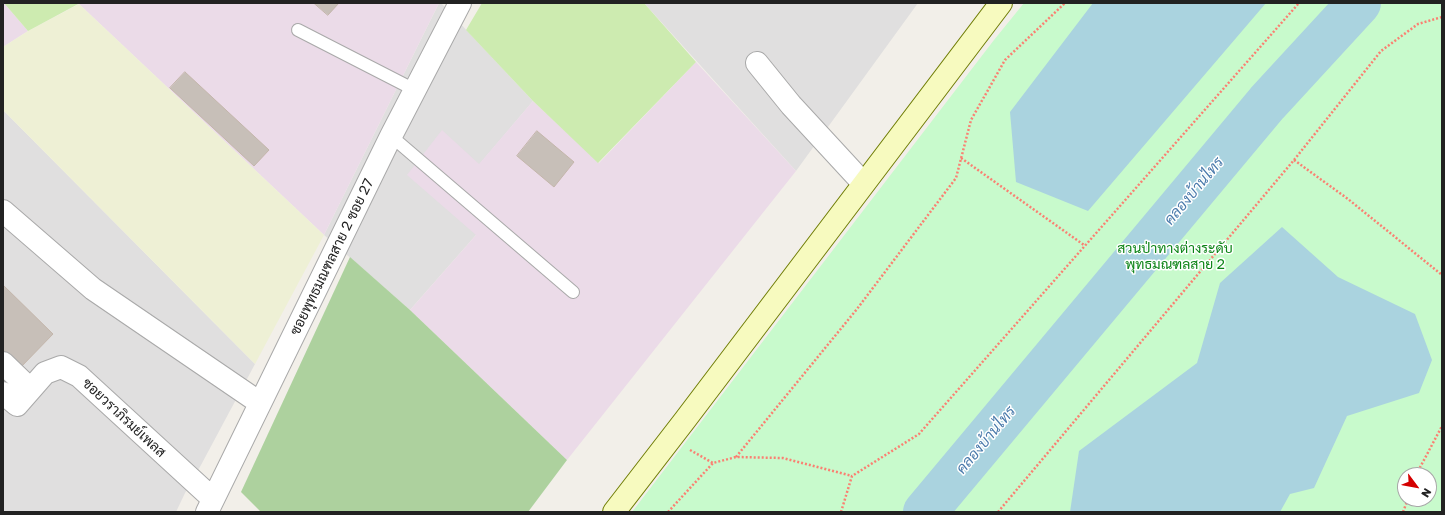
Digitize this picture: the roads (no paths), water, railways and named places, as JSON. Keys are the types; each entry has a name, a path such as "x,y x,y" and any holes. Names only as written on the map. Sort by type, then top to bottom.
{"main road":[{"path":"614,512 1001,3"}],"street":[{"name":"ซอยพุทธมณฑลสาย 2 ซอย 27","path":"210,506 391,136 460,3"},
{"path":"757,63 791,105 863,183"},
{"path":"3,211 93,289 260,403"},
{"path":"3,363 30,389"},
{"name":"ซอยวราภิรมย์เพลส","path":"3,393 17,405 45,373 61,367 79,376 210,506"}],"lane":[{"path":"298,30 415,90"},
{"path":"391,136 573,292"}],"water":[{"path":"1093,3 1266,3 1088,211 1016,182 1010,112"},
{"path":"1282,227 1338,277 1415,314 1432,360 1419,393 1347,416 1314,488 1290,494 1280,512 1070,512 1079,451 1197,363 1220,283"}],"waterway":[{"name":"คลองบ้านไทร","path":"925,512 1267,103 1359,3"}],"park label":[{"name":"สวนป่าทางต่างระดับ พุทธมณฑลสาย 2","path":"1175,258"}]}
